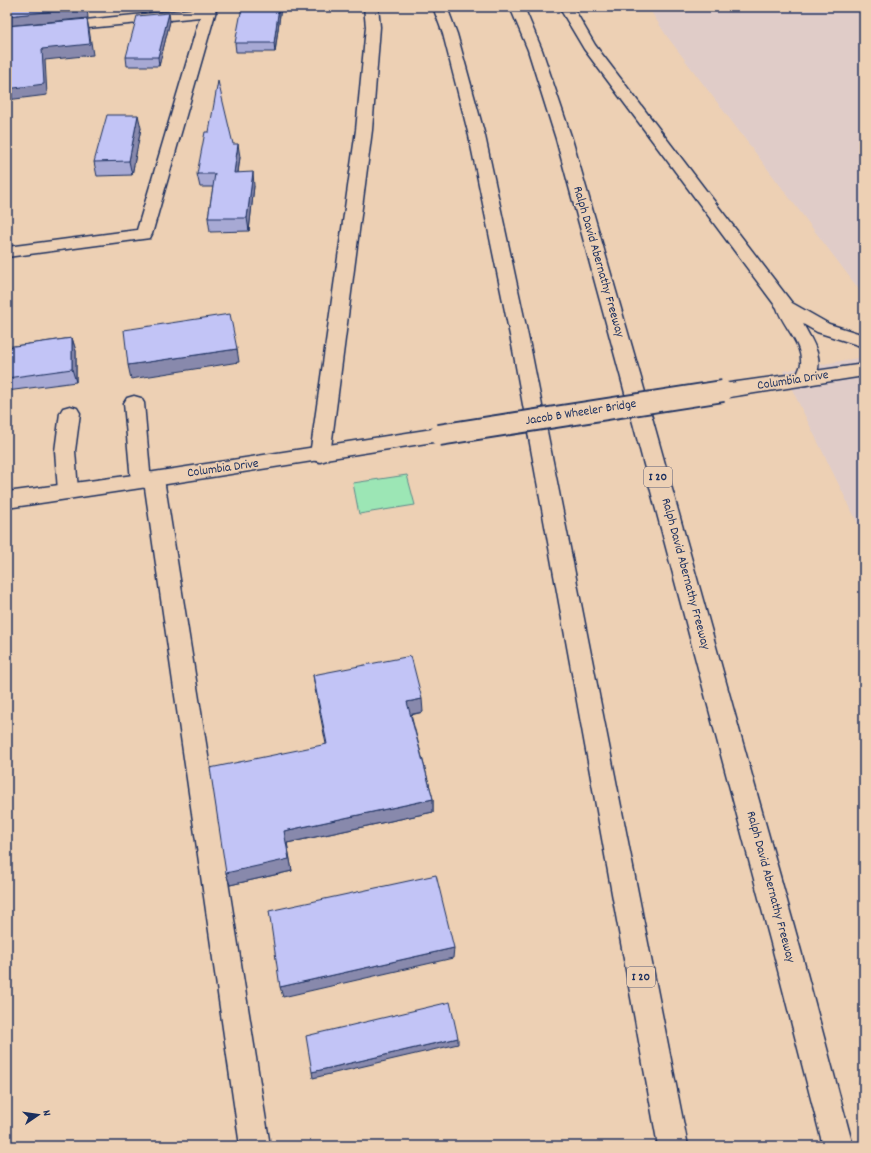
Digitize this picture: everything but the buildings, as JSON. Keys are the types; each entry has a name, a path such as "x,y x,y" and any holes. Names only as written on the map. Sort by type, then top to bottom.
{"main road":[{"path":"320,454 364,130 373,27 371,7"},
{"name":"I 20","path":"440,7 450,34 477,136 522,350 673,1146"},
{"name":"Ralph David Abernathy Freeway","path":"517,7 535,50 564,139 623,348 783,936 838,1146"},
{"path":"566,7 589,46 786,307 823,328 864,341"},
{"path":"7,32 209,10 144,234 7,252"},
{"path":"786,307 788,318 807,346 810,363 805,379"},
{"name":"Columbia Drive","path":"723,391 864,370"},
{"name":"Jacob B Wheeler Bridge","path":"439,435 723,391"},
{"path":"134,403 148,480 255,1146"},
{"path":"68,491 65,451 70,413"},
{"name":"Columbia Drive","path":"7,500 148,480 439,435"}],"shaded area":[{"path":"648,7 864,7 864,296 666,35"},
{"path":"864,357 864,536 783,371"}],"green space":[{"path":"407,475 415,505 359,514 353,483"}]}
